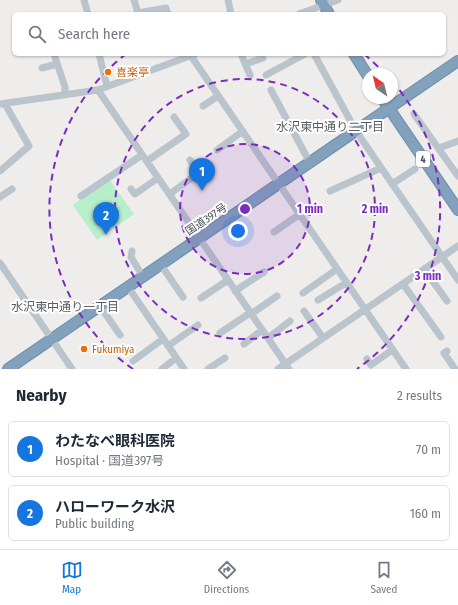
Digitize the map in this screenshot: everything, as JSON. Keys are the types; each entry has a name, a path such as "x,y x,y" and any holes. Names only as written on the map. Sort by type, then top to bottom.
{"highway":[{"path":"355,56 363,68"},
{"name":"国道397号","path":"8,369 458,61"},
{"name":"4","path":"386,104 458,210"}],"street":[{"path":"84,0 87,12"},
{"path":"134,0 138,12"},
{"path":"228,0 231,12"},
{"path":"305,12 338,0"},
{"path":"144,12 166,8 167,12"},
{"path":"55,56 65,94"},
{"path":"100,56 107,86"},
{"path":"0,171 29,146 3,104 98,90 190,56"},
{"path":"194,56 218,96 406,369"},
{"path":"242,56 250,75"},
{"path":"245,64 262,58 262,56"},
{"path":"266,74 301,56"},
{"path":"315,56 356,131 458,280"},
{"path":"42,68 57,64"},
{"path":"98,90 287,367"},
{"path":"271,90 310,163"},
{"path":"203,106 218,96"},
{"path":"414,114 458,176"},
{"path":"147,161 186,134 174,117"},
{"path":"217,150 243,131"},
{"path":"439,148 458,141"},
{"path":"81,196 142,155"},
{"path":"170,194 198,173 190,160"},
{"path":"330,190 381,168"},
{"path":"392,184 415,169"},
{"path":"132,189 135,194 158,178"},
{"path":"0,197 12,189"},
{"path":"274,232 300,214"},
{"path":"278,369 287,367 323,338 458,246"},
{"path":"132,251 130,257 143,276"},
{"path":"0,263 72,369"},
{"path":"161,265 183,297"},
{"path":"303,293 337,269"},
{"path":"424,269 447,301"},
{"path":"235,291 264,272"},
{"path":"201,298 228,280"},
{"path":"318,300 346,282"},
{"path":"403,284 441,337"},
{"path":"128,287 184,369"},
{"path":"220,332 277,296"},
{"path":"100,306 120,335"},
{"path":"304,311 323,338"},
{"path":"268,338 290,321"},
{"path":"168,346 198,325"},
{"path":"244,344 262,330"},
{"path":"133,361 163,339"},
{"path":"367,360 371,365 392,350"},
{"path":"447,351 444,353 455,369"},
{"path":"162,369 176,358"},
{"path":"208,369 225,358"}],"green space":[{"path":"109,179 134,214 97,240 73,205"}],"place":[{"name":"喜楽亭","path":"108,72"},
{"name":"わたなべ眼科医院","path":"202,191"},
{"name":"ハローワーク水沢","path":"106,235"},
{"name":"Fukumiya","path":"84,349"}],"district":[{"name":"水沢東中通り二丁目","path":"330,127"},
{"name":"水沢東中通り一丁目","path":"65,307"}]}
